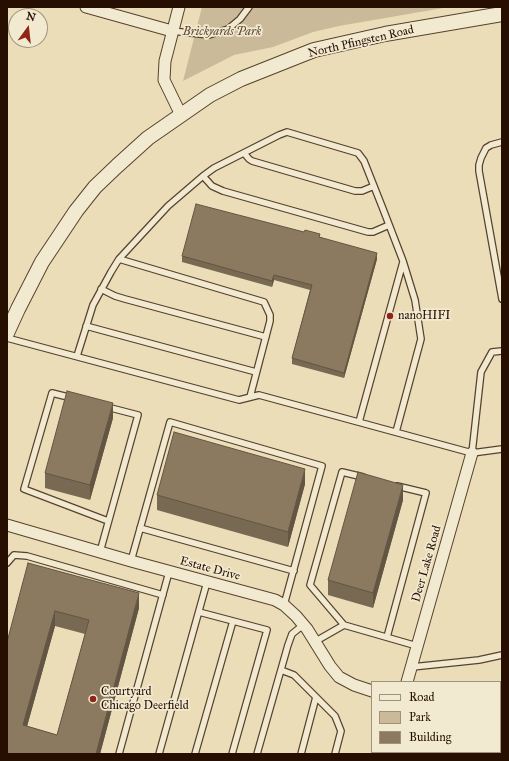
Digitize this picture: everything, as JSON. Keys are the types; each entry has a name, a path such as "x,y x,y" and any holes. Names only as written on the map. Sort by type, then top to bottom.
{"street":[{"path":"86,7 172,31"},
{"path":"179,7 165,61 164,80 181,115"},
{"name":"North Pfingsten Road","path":"7,333 42,262 76,211 95,187 148,138 210,95 241,79 314,50 385,34 502,14"},
{"name":"Deer Lake Road","path":"407,681 472,453"},
{"name":"Estate Drive","path":"7,525 169,572 275,600 284,605 296,616 316,641 330,666 339,677 354,685 371,691"}],"lane":[{"path":"172,31 209,35 228,29 240,19 249,7"},
{"path":"77,356 93,304 119,259 168,206 214,168 287,132 358,153 364,161 390,225 415,300 420,339 396,432"},
{"path":"502,142 486,148 480,158 479,171 502,299"},
{"path":"244,153 252,161 355,190 362,191 374,186"},
{"path":"203,176 212,186 223,191 368,232 374,232 390,225"},
{"path":"119,259 264,302 270,315 270,321 250,397"},
{"path":"359,422 403,261"},
{"path":"101,289 125,299 266,337"},
{"path":"86,326 256,372"},
{"path":"7,338 239,400 258,395 472,453 502,449"},
{"path":"472,453 481,372 492,352 502,351"},
{"path":"81,400 52,393 24,489 108,521"},
{"path":"100,552 138,415 102,406"},
{"path":"131,561 170,422 307,461 322,466 284,605"},
{"path":"373,479 342,472 310,585 344,625 418,646"},
{"path":"387,637 426,493 388,483"},
{"path":"140,528 294,571"},
{"path":"7,563 14,555 27,556 163,595"},
{"path":"119,754 169,572"},
{"path":"159,754 207,582"},
{"path":"199,612 267,630 232,754"},
{"path":"196,754 232,621"},
{"path":"257,754 288,645 292,634 303,625"},
{"path":"316,641 344,625"},
{"path":"412,667 502,656"},
{"path":"281,670 294,674 335,716 342,731 335,754"},
{"path":"301,754 316,697"}],"green space":[{"name":"Brickyards Park","path":"202,7 449,7 339,26 313,32 273,47 234,55 183,81"}],"building":[{"path":"196,204 304,232 305,230 320,234 319,237 377,253 344,373 292,358 312,285 274,275 272,281 182,256"},
{"path":"67,391 113,403 90,485 45,473"},
{"path":"174,432 305,469 288,532 157,495"},
{"path":"358,472 403,485 373,593 328,580"},
{"name":"Courtyard Chicago Deerfield","path":"28,563 139,593 96,754 7,754 7,642","holes":["55,611 89,620 57,735 23,725"]}],"place":[{"name":"nanoHIFI","path":"390,316"},
{"name":"Courtyard Chicago Deerfield","path":"93,699"}]}
